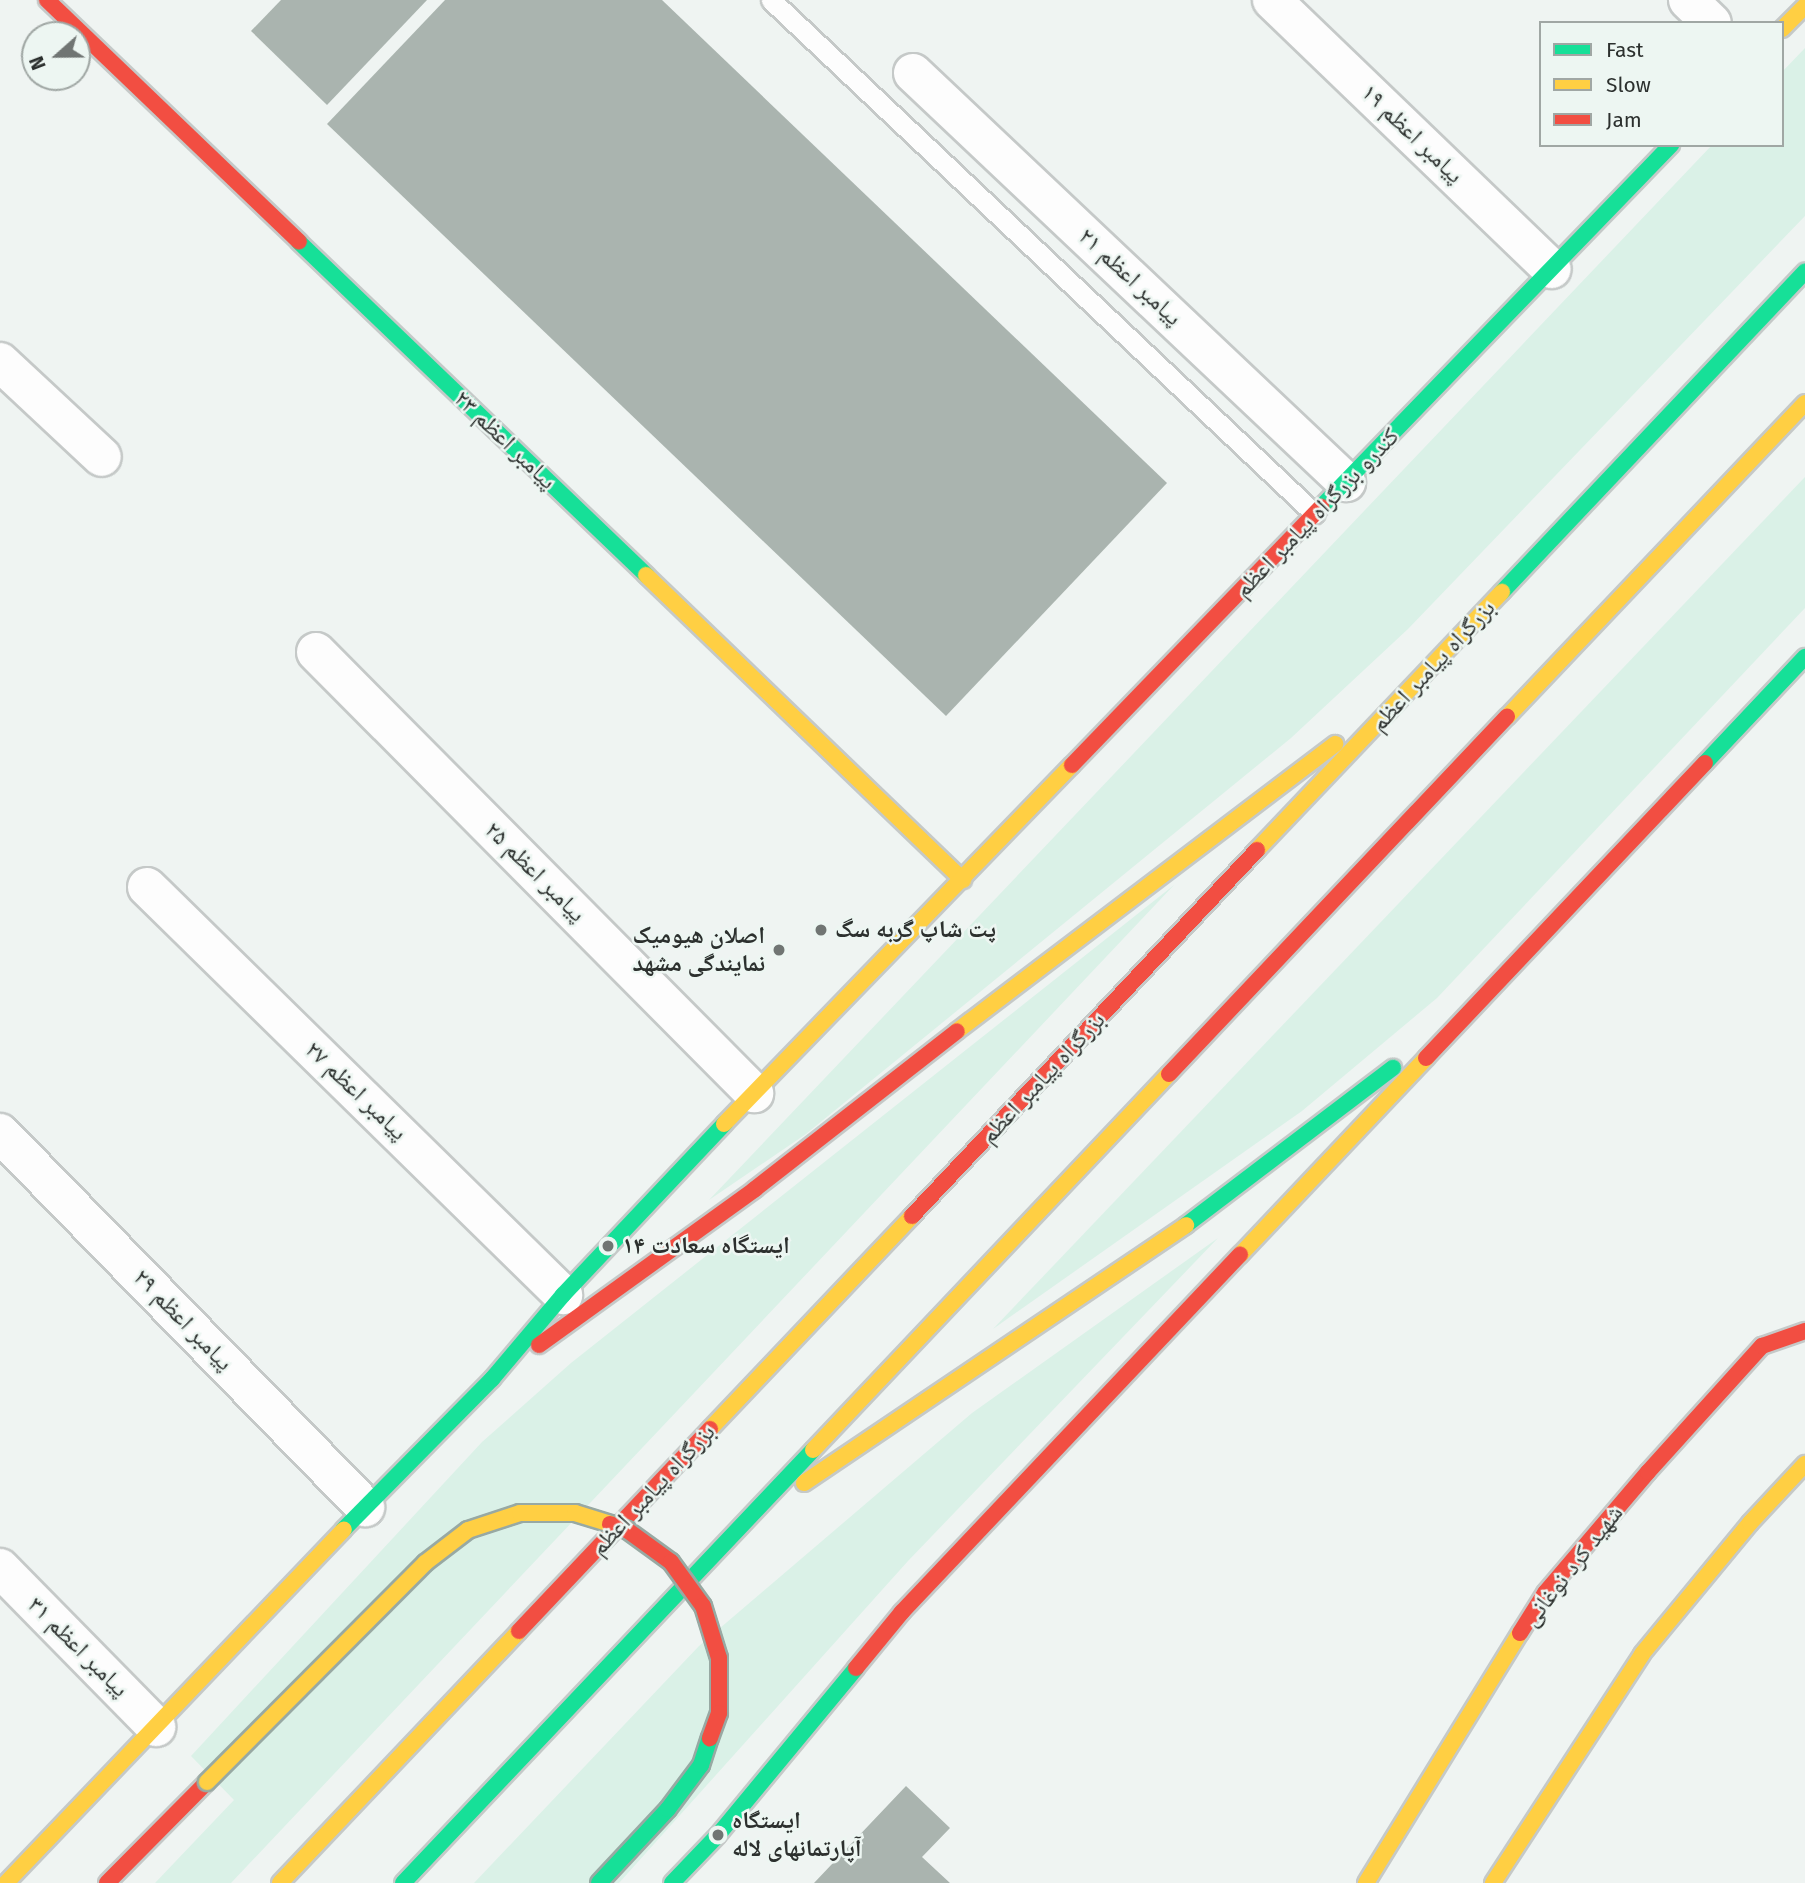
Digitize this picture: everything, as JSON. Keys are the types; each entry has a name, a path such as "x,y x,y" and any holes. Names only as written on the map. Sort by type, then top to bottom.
{"main road":[{"name":"پیامبر اعظم ۲۳","path":"47,0 963,880"},
{"path":"1784,27 1805,6"},
{"name":"کندرو بزرگراه پیامبر اعظم","path":"492,1379 563,1295 754,1093 963,880 1669,147"},
{"name":"بزرگراه پیامبر اعظم","path":"280,1883 1805,272"},
{"path":"403,1883 1805,403"},
{"path":"672,1883 718,1835 902,1612 1805,657"},
{"path":"6,1883 365,1507 492,1379 755,1188 1067,944 1420,680"},
{"path":"742,1525 1207,1211 1490,993"},
{"name":"شهید کرد نوغانی","path":"1366,1883 1545,1593 1648,1472 1762,1346 1805,1331"},
{"path":"1493,1883 1642,1654 1750,1522 1805,1464"},
{"path":"107,1883 425,1563 468,1530 520,1513 575,1513 627,1530 671,1562 703,1606 719,1658 719,1713 701,1765 668,1809 598,1883"}],"street":[{"name":"پیامبر اعظم ۱۹","path":"1272,0 1552,269"},
{"path":"1688,0 1710,21"},
{"name":"پیامبر اعظم ۲۱","path":"913,73 1346,482"},
{"path":"0,362 102,457"},
{"name":"پیامبر اعظم ۲۵","path":"316,652 754,1093"},
{"name":"پیامبر اعظم ۲۷","path":"148,887 563,1295"},
{"name":"پیامبر اعظم ۲۹","path":"0,1133 365,1507"},
{"name":"پیامبر اعظم ۳۱","path":"0,1568 156,1727"}],"lane":[{"path":"771,0 1315,514"}],"green space":[{"path":"1805,48 1805,216 1408,629 1291,738 806,1134 709,1200 1710,147 1784,147 1784,70"},
{"path":"1805,477 1805,608 1437,998 1302,1111 993,1329"},
{"path":"1174,885 231,1883 155,1883 234,1800 191,1756 482,1442 571,1363"},
{"path":"1218,1238 908,1561 619,1883 474,1883 699,1646 972,1413"}],"building":[{"path":"281,0 427,0 327,105 251,31"},
{"path":"445,0 662,0 1167,483 946,716 327,124"},
{"path":"906,1786 950,1828 922,1857 950,1883 814,1883"}],"traffic: fast":[{"path":"1321,507 1669,147"},
{"path":"299,242 646,575"},
{"path":"1502,592 1805,272"},
{"path":"1705,763 1805,657"},
{"path":"1186,1225 1393,1068"},
{"path":"344,1529 492,1379 563,1295 724,1124"},
{"path":"403,1883 813,1450"},
{"path":"672,1883 718,1835 856,1668"},
{"path":"599,1883 668,1809 701,1765 710,1738"}],"traffic: slow":[{"path":"1784,27 1805,6"},
{"path":"1507,717 1805,403"},
{"path":"646,575 963,880"},
{"path":"1257,850 1502,592"},
{"path":"957,1031 1335,744"},
{"path":"724,1124 1072,765"},
{"path":"1240,1255 1426,1058"},
{"path":"813,1450 1169,1074"},
{"path":"710,1429 912,1216"},
{"path":"804,1483 1186,1225"},
{"path":"1493,1883 1642,1654 1750,1523 1805,1464"},
{"path":"207,1782 425,1563 468,1530 520,1513 575,1513 610,1524"},
{"path":"6,1883 344,1529"},
{"path":"280,1883 519,1631"},
{"path":"1366,1883 1520,1633"}],"traffic: jam":[{"path":"47,0 299,242"},
{"path":"1072,765 1321,507"},
{"path":"1169,1074 1507,717"},
{"path":"1426,1058 1705,763"},
{"path":"912,1216 1257,850"},
{"path":"539,1345 755,1189 957,1031"},
{"path":"856,1668 902,1612 1240,1255"},
{"path":"1520,1633 1545,1593 1648,1472 1762,1346 1805,1331"},
{"path":"519,1631 710,1429"},
{"path":"610,1524 627,1530 671,1562 703,1606 719,1658 719,1713 710,1738"},
{"path":"107,1883 207,1782"}],"place":[{"name":"پت شاپ گربه سگ","path":"821,930"},
{"name":"اصلان هیومیک نمایندگی مشهد","path":"779,950"},
{"name":"ایستگاه سعادت ۱۴","path":"608,1246"},
{"name":"ایستگاه آپارتمانهای لاله","path":"718,1835"}]}
